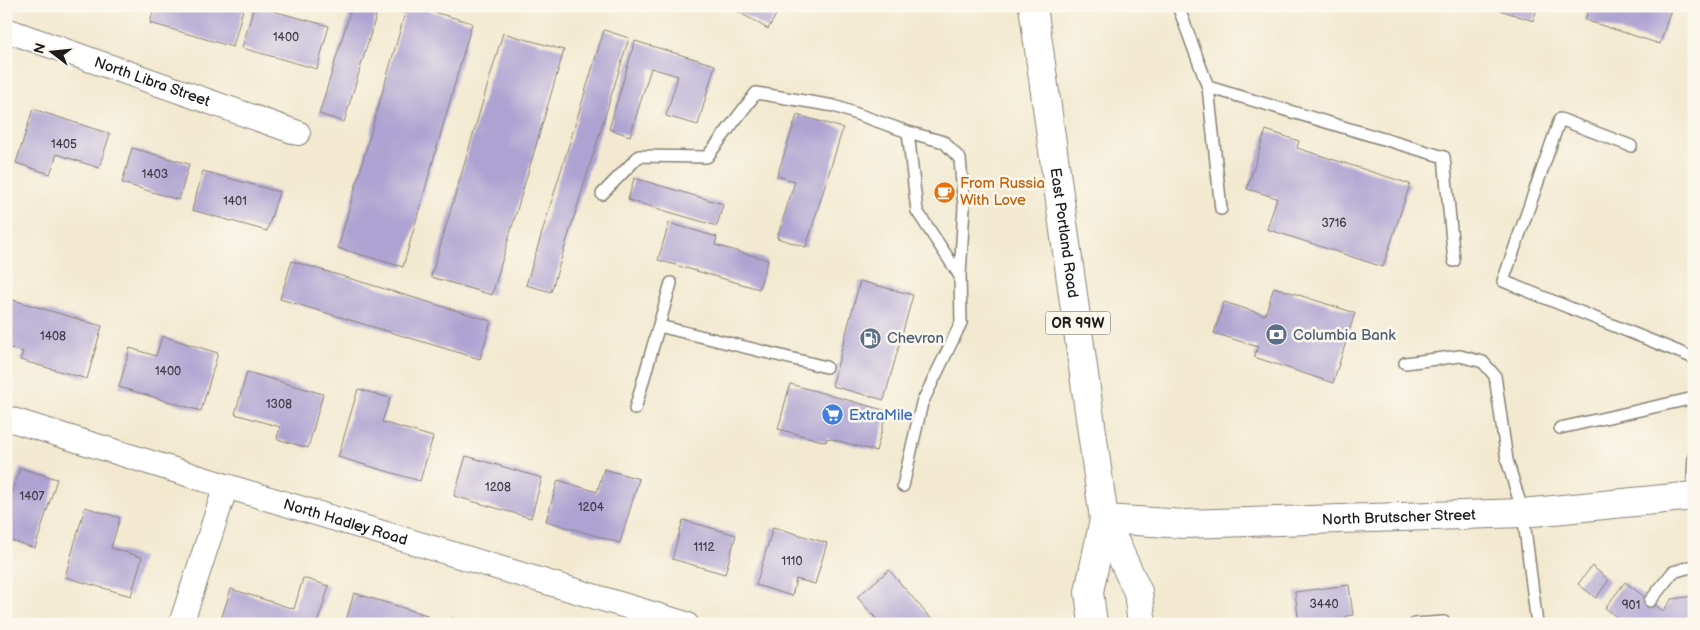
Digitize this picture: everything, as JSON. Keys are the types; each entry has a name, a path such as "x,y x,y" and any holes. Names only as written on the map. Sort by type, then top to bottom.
{"main road":[{"name":"East Portland Road","path":"1033,6 1104,519 1138,592 1142,624"},
{"name":"North Brutscher Street","path":"1104,519 1185,524 1523,513 1693,496"},
{"name":"East Portland Road","path":"1093,624 1089,592 1104,519"}],"street":[{"name":"North Libra Street","path":"6,30 298,133"},
{"name":"North Hadley Road","path":"6,418 686,624"},
{"path":"181,624 226,486"}],"lane":[{"path":"1178,6 1208,87 1221,209"},
{"path":"1208,87 1444,157 1454,261"},
{"path":"602,194 639,156 707,157 756,92 834,106 908,132 944,142 960,159 964,207 960,276 961,322 922,403 903,486"},
{"path":"1631,146 1560,119 1503,281 1694,358"},
{"path":"908,132 917,210 938,245 960,276"},
{"path":"636,409 671,283"},
{"path":"659,326 826,367"},
{"path":"1405,363 1460,356 1483,362 1495,376 1507,460 1523,513 1537,624"},
{"path":"1560,428 1694,398"},
{"path":"1693,496 1694,457"},
{"path":"1650,602 1673,572 1694,566"},
{"path":"1415,624 1444,622 1444,624"}],"building":[{"path":"155,6 244,6 233,47 150,23"},
{"path":"254,6 329,26 317,69 242,48"},
{"path":"352,6 379,6 344,122 319,114"},
{"path":"407,6 413,6 472,23 403,267 338,248"},
{"path":"733,6 781,6 768,29 732,8"},
{"path":"1488,6 1538,6 1533,21"},
{"path":"1589,6 1672,6 1660,44 1585,20"},
{"path":"604,30 629,38 551,292 526,285"},
{"path":"503,33 564,50 492,295 431,277"},
{"path":"635,41 715,65 698,125 666,116 678,76 651,68 630,136 609,129"},
{"path":"33,109 110,134 99,168 57,154 50,174 16,163"},
{"path":"797,115 843,128 806,247 777,238 795,181 777,176"},
{"path":"1266,130 1299,141 1297,148 1410,184 1383,267 1267,229 1277,198 1247,189"},
{"path":"132,148 189,164 179,200 122,183"},
{"path":"203,171 279,192 267,231 192,210"},
{"path":"634,178 723,204 717,226 628,200"},
{"path":"669,223 717,237 715,245 768,260 759,289 658,260"},
{"path":"292,261 491,321 480,359 280,299"},
{"path":"860,281 913,295 884,400 832,386"},
{"path":"1274,287 1355,313 1333,383 1254,357 1258,347 1214,333 1224,302 1265,315"},
{"path":"6,298 102,326 87,379 20,360 23,352 6,347"},
{"path":"162,336 218,353 201,411 119,387 130,348 156,356"},
{"path":"247,372 323,394 308,448 277,439 280,427 235,414"},
{"path":"790,384 887,411 876,451 827,438 826,442 778,429"},
{"path":"358,389 390,398 382,422 433,437 420,481 338,457"},
{"path":"466,456 542,478 531,518 454,496"},
{"path":"20,468 57,479 35,548 6,539 6,512"},
{"path":"604,469 639,479 620,543 546,521 558,480 597,492"},
{"path":"85,507 120,518 111,548 142,557 131,596 65,577"},
{"path":"683,520 736,535 725,574 672,559"},
{"path":"773,527 827,543 815,584 796,579 792,596 756,585"},
{"path":"1592,566 1609,580 1596,598 1578,584"},
{"path":"889,570 932,620 927,624 878,624 880,623 857,597"},
{"path":"303,578 329,586 317,624 224,624 220,622 231,589 294,609"},
{"path":"1625,582 1663,611 1672,599 1694,596 1694,624 1626,624 1605,608"},
{"path":"1349,585 1353,615 1346,616 1347,624 1299,624 1295,592"},
{"path":"354,593 427,615 425,624 345,624"},
{"path":"452,618 470,623 470,624 450,624"}],"place":[{"name":"From Russia With Love","path":"944,192"},
{"name":"Columbia Bank","path":"1277,335"},
{"name":"Chevron","path":"871,338"},
{"name":"ExtraMile","path":"833,415"}]}
